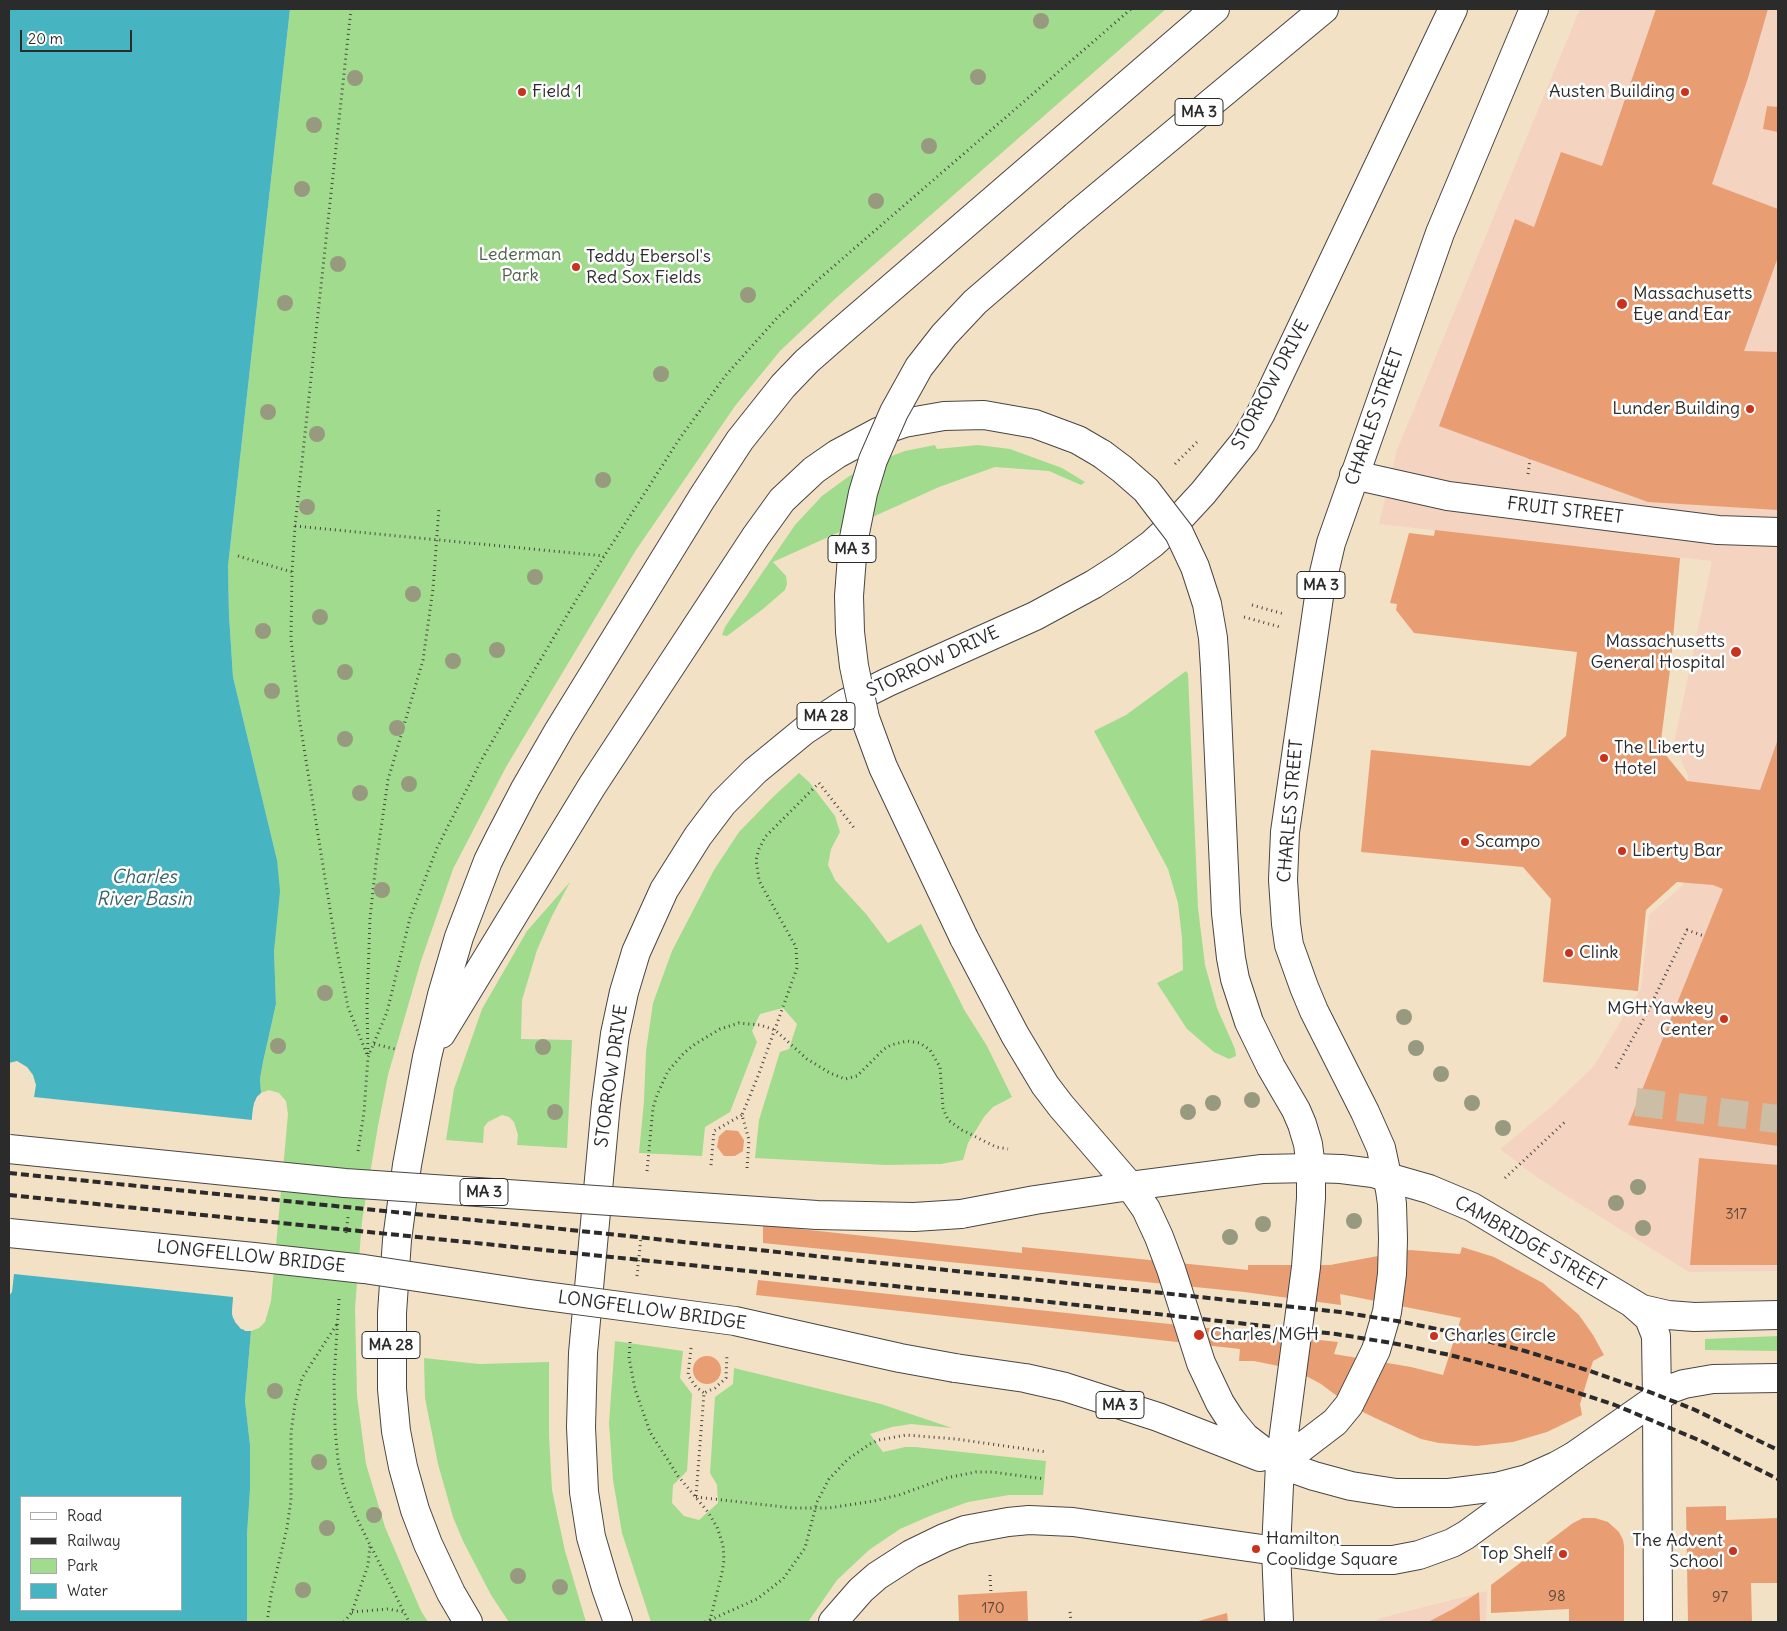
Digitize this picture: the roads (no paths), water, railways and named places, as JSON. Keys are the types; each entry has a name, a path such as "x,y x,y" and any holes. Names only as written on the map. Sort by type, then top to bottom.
{"main road":[{"name":"MA 28","path":"468,1622 436,1563 416,1510 399,1445 392,1389 392,1313 397,1240 407,1164 428,1057 442,995 459,937 488,861 510,817 559,730 666,554 753,422 783,386 826,344 1215,9"},
{"name":"MA 3","path":"1130,1186 1060,1106 1015,1035 964,938 883,767 865,718 854,666 850,632 849,596 853,543 863,494 876,451 902,396 919,367 944,334 975,302 1075,216 1324,9"},
{"name":"STORROW DRIVE","path":"618,1622 591,1537 584,1492 581,1427 583,1353 605,1112 615,1034 624,992 636,952 660,897 698,836 723,803 755,771 794,738 846,703 888,682 1035,616 1094,584 1152,544 1203,494 1245,441 1261,413 1453,9"},
{"name":"CHARLES STREET","path":"1280,1464 1326,1430 1341,1416 1349,1405 1376,1350 1387,1312 1392,1274 1392,1214 1388,1177 1375,1133 1314,1011 1295,964 1288,938 1283,894 1283,864 1287,817 1320,590 1331,543 1440,233 1534,9"},
{"path":"428,1057 598,778 765,522 782,500 804,479 825,462 863,439 904,423 944,416 984,415 1035,424 1072,438 1102,454 1122,468 1146,490 1179,533 1196,567 1207,604 1213,638 1225,905 1235,979 1249,1022 1271,1067 1296,1110 1308,1144 1311,1198 1307,1258 1280,1464 1276,1550 1279,1622"},
{"name":"FRUIT STREET","path":"1354,475 1448,496 1718,530 1778,532"},
{"name":"MA 3","path":"9,1149 345,1183 818,1215 914,1218 961,1214 1035,1200 1130,1186"},
{"name":"CAMBRIDGE STREET","path":"1130,1186 1262,1170 1310,1168 1349,1170 1388,1177 1429,1189 1472,1208 1642,1309 1668,1315 1778,1315"},
{"path":"1130,1186 1146,1209 1160,1237 1172,1269 1201,1363 1220,1402 1231,1420 1245,1437 1280,1464 1314,1476 1368,1490 1432,1494 1473,1490 1511,1483 1549,1469 1574,1456"},
{"name":"LONGFELLOW BRIDGE","path":"9,1233 364,1269 530,1294 735,1321 926,1364 1016,1376 1065,1387 1158,1418 1280,1464"},
{"path":"1631,1302 1649,1318 1656,1336 1658,1622"},
{"path":"833,1622 871,1581 911,1554 965,1530 1001,1523 1029,1520 1073,1522 1339,1560 1393,1560 1419,1554 1452,1543 1466,1535 1670,1389 1699,1381 1778,1378"}],"water":[{"name":"Charles River Basin","path":"9,9 290,9 228,566 233,677 277,860 280,891 274,951 276,1004 260,1079 261,1093 257,1097 253,1108 232,1313 233,1318 245,1331 251,1331 245,1401 250,1445 247,1622 9,1622"}],"tunnel":[{"path":"1636,1102 1778,1119"}],"railway":[{"path":"9,1173 543,1227 1340,1312 1457,1333 1590,1371 1693,1409 1778,1450"},
{"path":"9,1195 1059,1303 1336,1334 1450,1355 1517,1373 1615,1405 1701,1441 1778,1479"}],"place":[{"name":"Field 1","path":"522,92"},
{"name":"Austen Building","path":"1685,92"},
{"name":"Teddy Ebersol's Red Sox Fields","path":"576,267"},
{"name":"Massachusetts Eye and Ear","path":"1622,304"},
{"name":"Lunder Building","path":"1750,409"},
{"name":"Massachusetts General Hospital","path":"1736,652"},
{"name":"The Liberty Hotel","path":"1604,758"},
{"name":"Scampo","path":"1465,842"},
{"name":"Liberty Bar","path":"1622,851"},
{"name":"Clink","path":"1569,953"},
{"name":"MGH Yawkey Center","path":"1724,1019"},
{"name":"Charles/MGH","path":"1199,1335"},
{"name":"Charles Circle","path":"1434,1336"},
{"name":"Hamilton Coolidge Square","path":"1256,1549"},
{"name":"The Advent School","path":"1733,1551"},
{"name":"Top Shelf","path":"1563,1554"}],"park label":[{"name":"Lederman Park","path":"520,265"}]}
